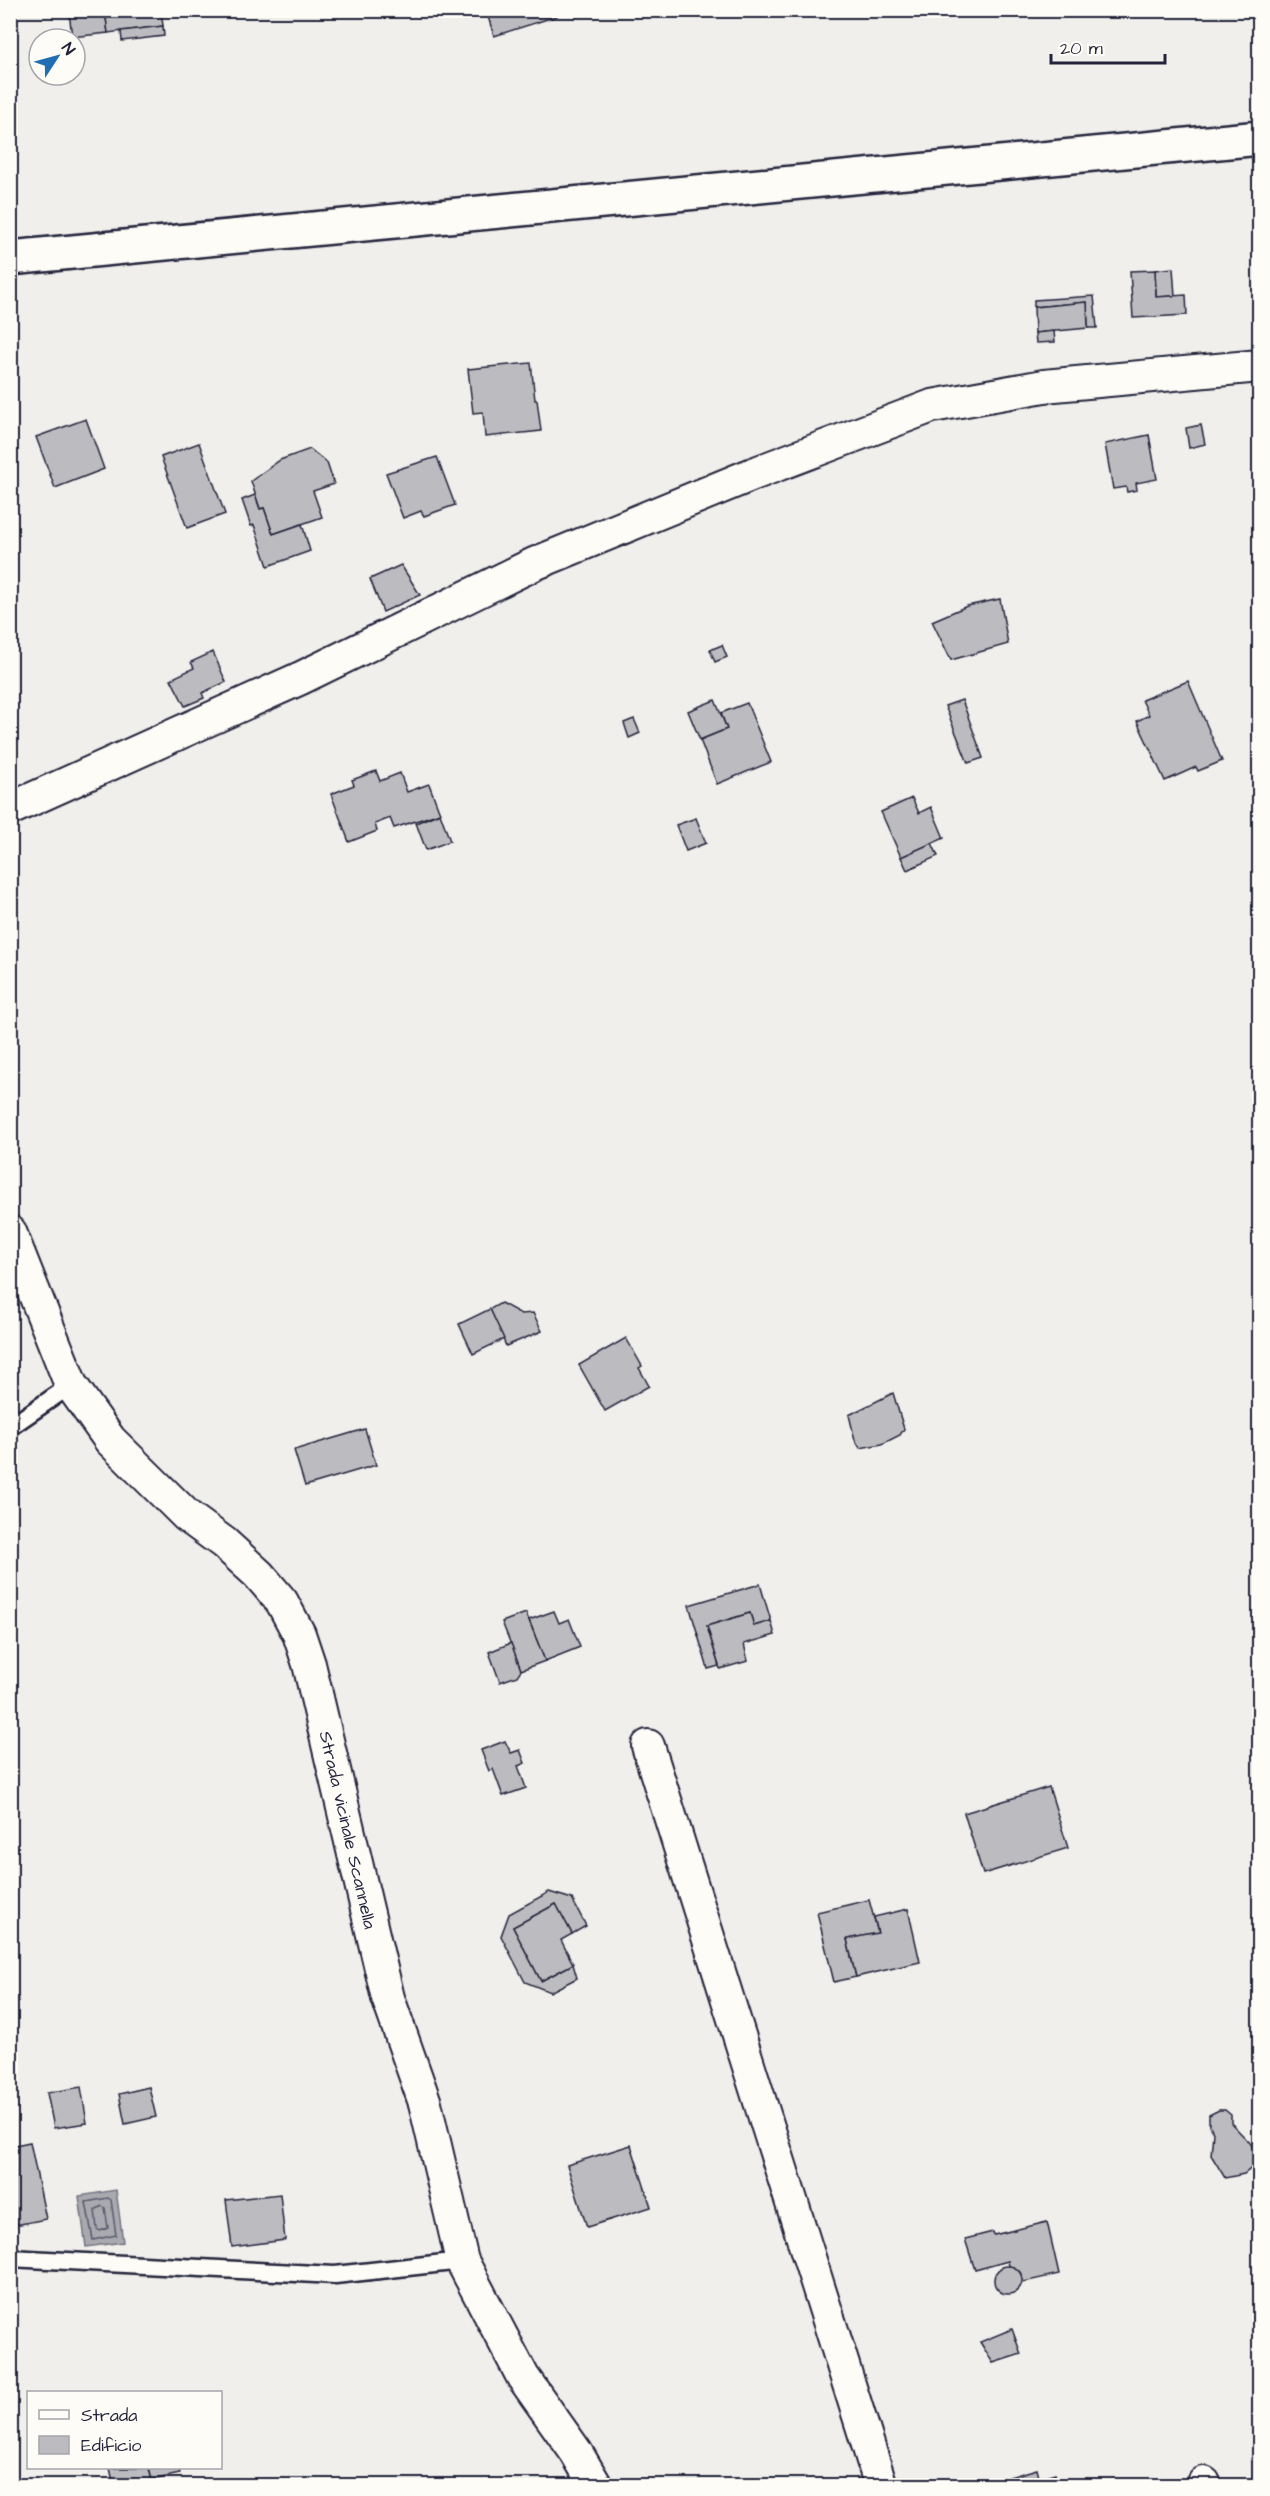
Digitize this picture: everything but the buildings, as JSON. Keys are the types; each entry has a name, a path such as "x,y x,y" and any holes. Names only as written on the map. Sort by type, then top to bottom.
{"main road":[{"path":"10,258 1260,138"}],"street":[{"path":"10,809 301,678 534,564 764,470 932,406 1044,386 1260,366"},
{"name":"Strada vicinale Scannella","path":"10,1232 71,1385 110,1440 187,1516 224,1543 259,1575 282,1602 299,1634 312,1675 388,1998 425,2103 462,2261 524,2377 576,2452 596,2486"},
{"path":"648,1746 881,2486"}],"lane":[{"path":"10,1427 71,1385"},
{"path":"10,2258 335,2275 462,2261"}],"water":[{"path":"116,2190 123,2242 86,2247 79,2196"}]}
